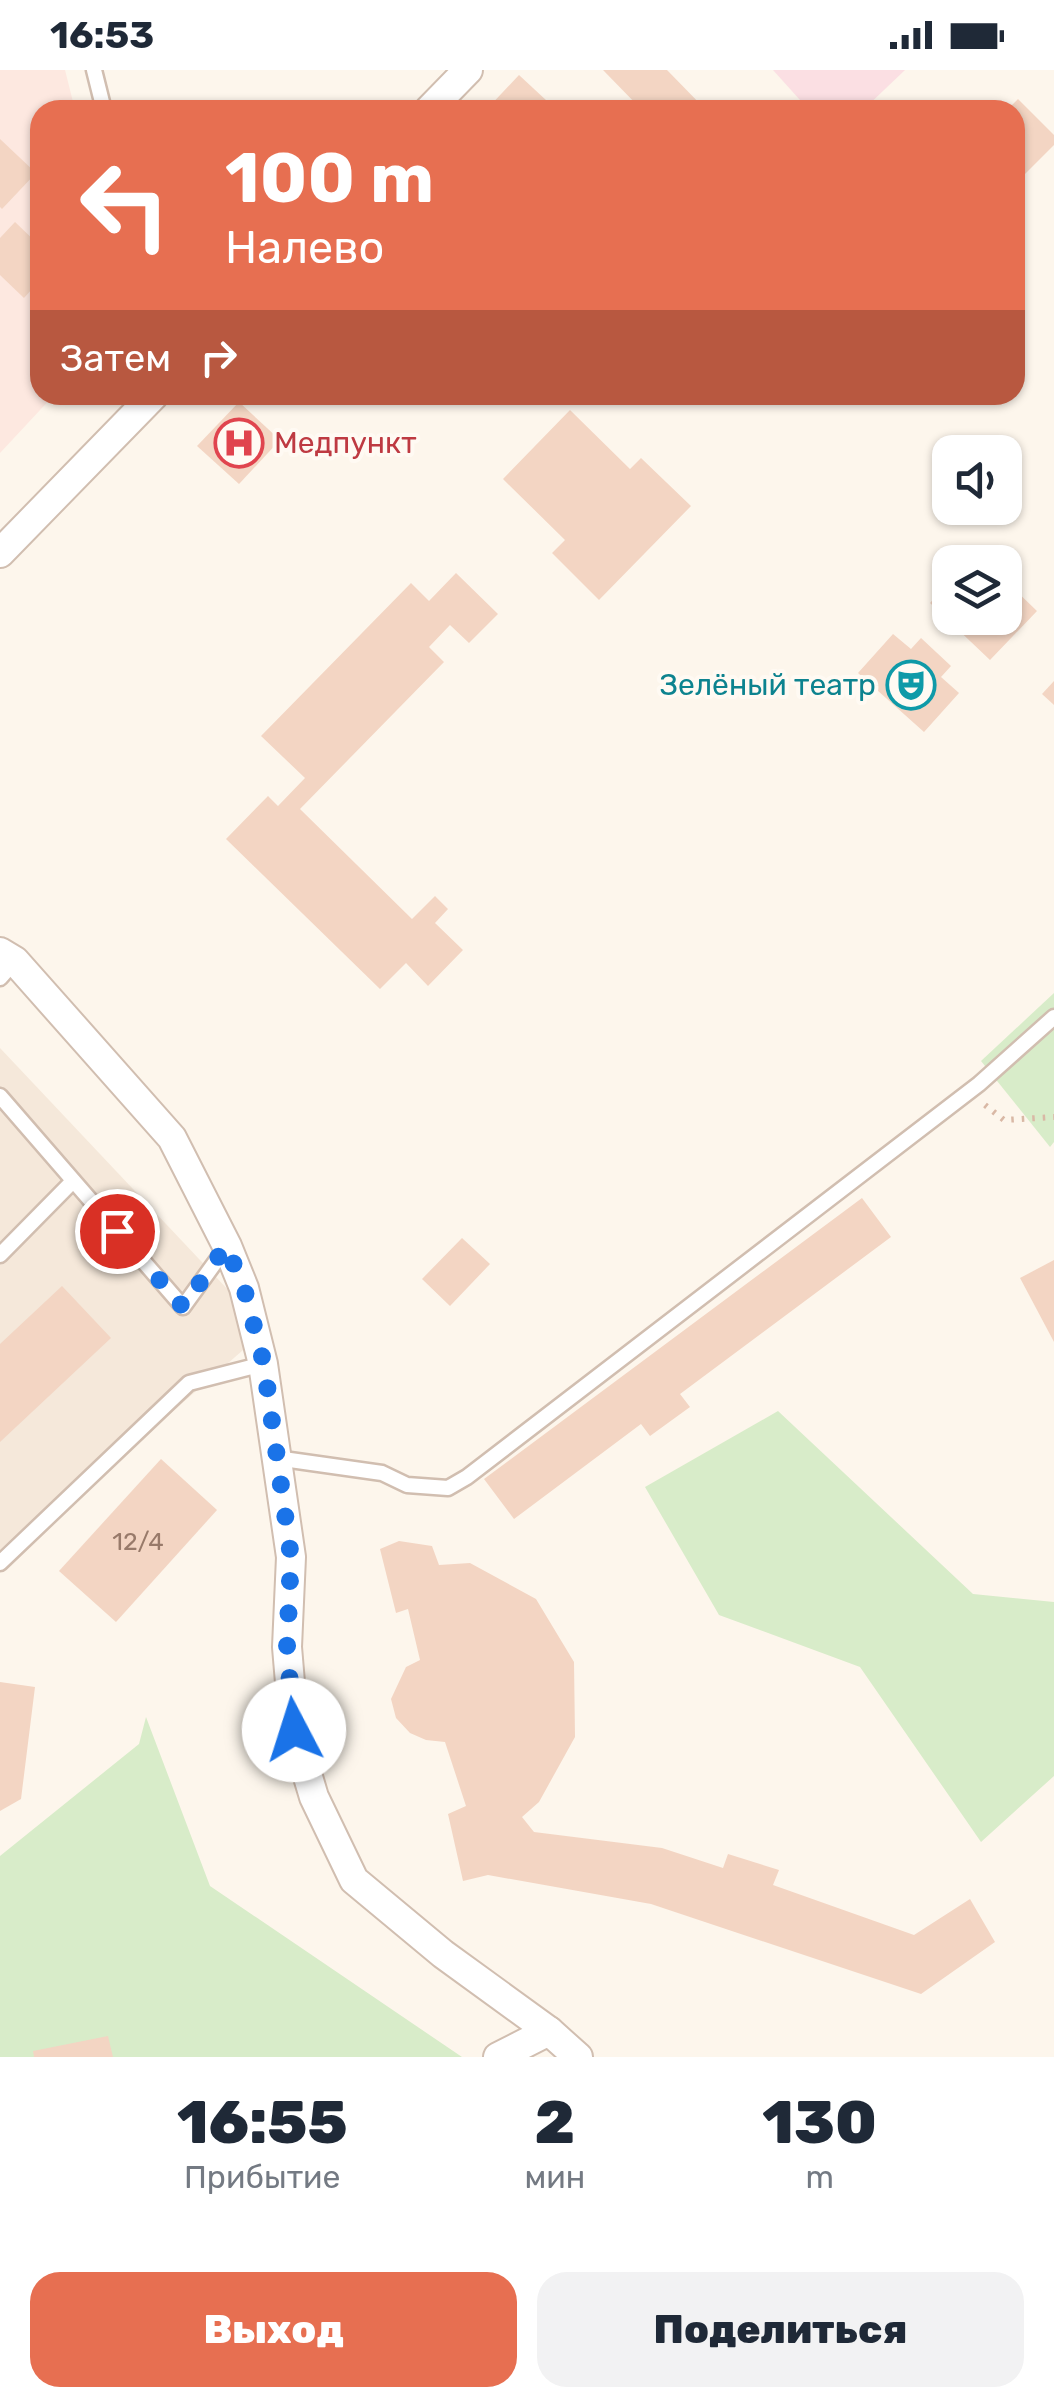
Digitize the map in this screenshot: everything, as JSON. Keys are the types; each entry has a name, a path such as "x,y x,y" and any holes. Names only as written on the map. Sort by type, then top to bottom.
{"street":[{"path":"439,100 468,70"},
{"path":"0,553 144,405"},
{"path":"5,964 172,1138 244,1288 264,1364 291,1557 287,1647 294,1730 314,1797 354,1880 578,2057"},
{"path":"498,2057 549,2031"}],"lane":[{"path":"94,70 102,100"},
{"path":"276,1458 382,1473 407,1485 448,1488 968,1092 1054,1017"},
{"path":"0,1096 183,1307 226,1246"},
{"path":"0,1255 73,1181"},
{"path":"0,1563 189,1384 264,1364"}],"path":[{"path":"968,1092 1004,1120 1054,1117"}],"shaded area":[{"path":"0,70 65,70 72,100 30,100 30,405 45,405 0,453"},
{"path":"773,70 905,70 874,100 800,100"},
{"path":"0,1048 266,1330 0,1562"}],"green space":[{"path":"1054,993 1054,1142 1050,1147 981,1061"},
{"path":"778,1411 973,1594 1054,1602 1054,1776 981,1842 860,1667 719,1615 645,1487"},
{"path":"146,1717 210,1886 462,2057 0,2057 0,1856 139,1744"}],"building":[{"path":"603,70 667,70 696,100 632,100"},
{"path":"519,75 546,100 495,100"},
{"path":"1025,106 1054,135 1054,145 1025,174"},
{"path":"0,139 30,167 30,179 0,207"},
{"path":"15,222 30,236 30,291 24,298 0,275 0,238"},
{"name":"Медпункт","path":"236,405 242,405 280,440 239,484 197,446"},
{"path":"570,410 630,469 641,458 691,506 599,600 552,553 565,540 503,479"},
{"path":"456,573 498,614 469,643 450,625 429,647 444,662 300,809 412,919 435,896 448,909 435,923 463,950 428,986 406,963 380,989 226,839 268,796 278,806 305,778 261,736 411,583 429,601"},
{"path":"1022,596 1037,611 1022,627"},
{"name":"Зелёный театр","path":"893,634 911,649 921,638 951,666 941,677 959,693 924,732 858,673"},
{"path":"964,635 1014,635 990,660"},
{"path":"1054,681 1054,705 1042,694"},
{"path":"862,1198 891,1237 680,1394 690,1407 650,1436 641,1424 514,1519 484,1479"},
{"path":"462,1238 490,1264 450,1306 422,1279"},
{"path":"1054,1260 1054,1342 1020,1278"},
{"path":"62,1286 111,1338 0,1442 0,1344"},
{"path":"161,1459 217,1510 116,1622 59,1571"},
{"path":"399,1541 432,1546 439,1565 470,1563 536,1599 574,1662 575,1737 539,1802 522,1817 534,1832 662,1848 723,1868 728,1854 779,1870 773,1885 914,1935 970,1899 995,1942 921,1994 651,1904 488,1875 463,1881 448,1814 466,1806 445,1742 410,1733 396,1718 391,1699 406,1667 420,1660 408,1609 396,1613 380,1549"},
{"path":"0,1682 35,1687 21,1799 0,1811"},
{"path":"108,2036 113,2057 34,2057 33,2051"}],"place":[{"name":"Медпункт","path":"239,443"},
{"name":"Зелёный театр","path":"911,685"}],"route":[{"path":"117,1231 183,1307 226,1246 244,1288 264,1364 291,1557 287,1647 294,1730"}]}
